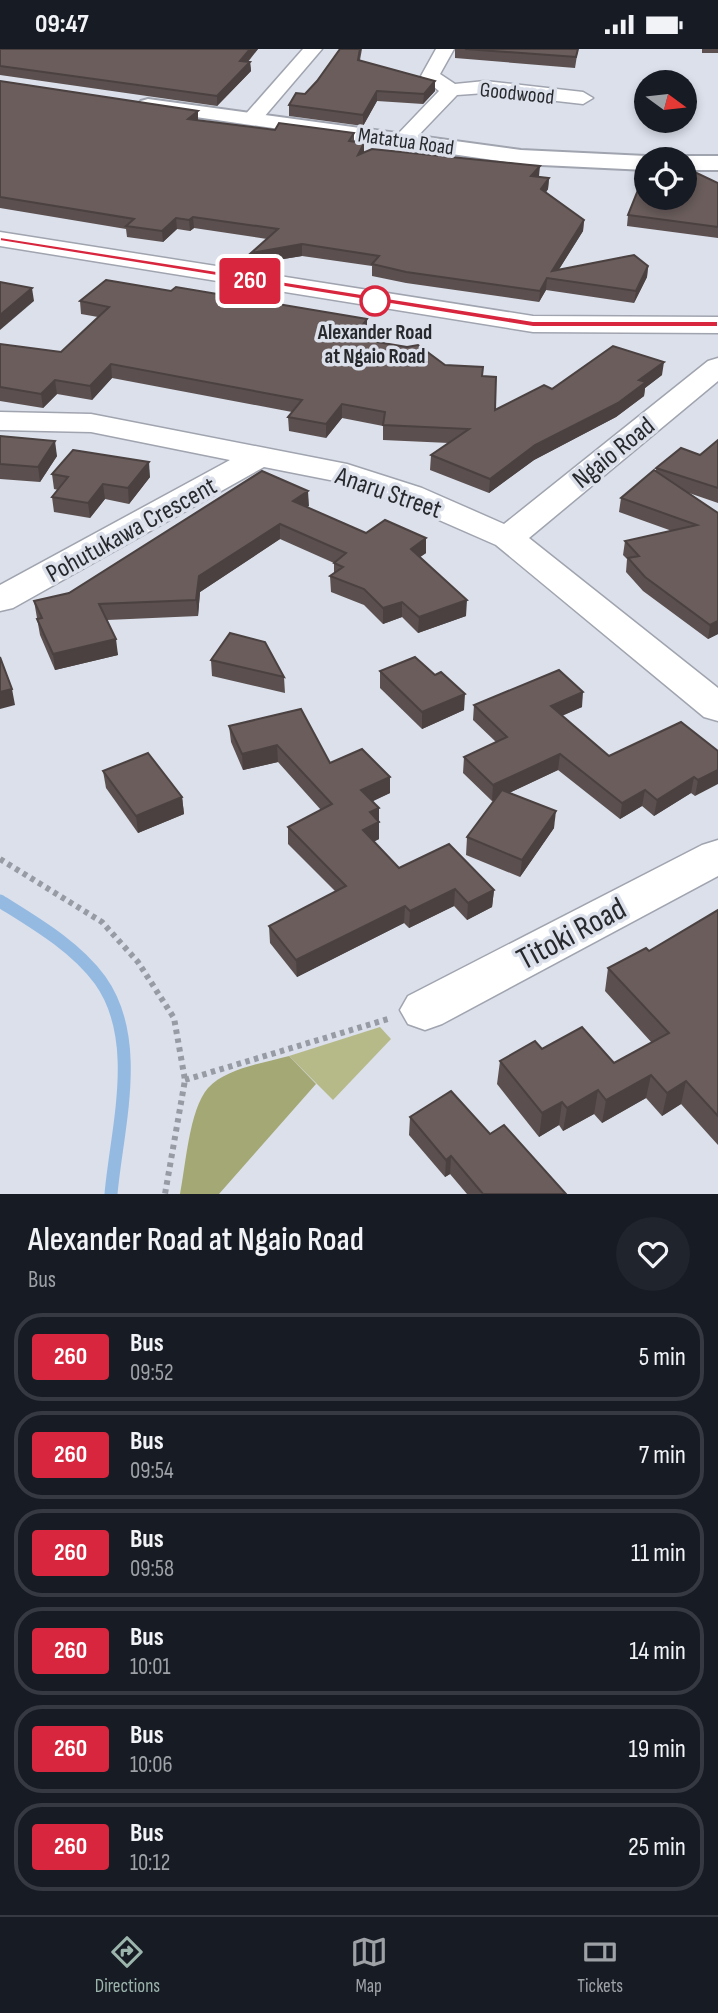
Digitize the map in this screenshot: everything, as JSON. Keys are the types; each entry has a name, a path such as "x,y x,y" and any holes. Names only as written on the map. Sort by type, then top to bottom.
{"main road":[{"name":"Matatua Road","path":"132,103 558,161 634,163"},
{"path":"697,163 718,163"}],"street":[{"path":"251,120 313,49"},
{"name":"Goodwood","path":"445,49 430,76 451,90 485,87 583,98"},
{"name":"Goodwood","path":"403,140 451,90"},
{"path":"0,239 533,324 718,325"},
{"name":"Ngaio Road","path":"508,538 718,367"},
{"name":"Anaru Street","path":"0,421 91,423 347,474 410,495 508,538 718,708"},
{"name":"Pohutukawa Crescent","path":"0,600 260,456"},
{"name":"Titoki Road","path":"425,1010 718,856"}],"path":[{"path":"0,859 102,922 138,962 174,1019 185,1080 165,1194"},
{"path":"185,1080 425,1010"}],"green space":[{"path":"380,1027 391,1039 333,1100 289,1056"},
{"path":"289,1056 316,1084 219,1194 180,1194 192,1124 208,1088 235,1071"}],"building":[{"path":"0,49 250,49 240,61 250,62 217,96 0,66"},
{"path":"340,49 360,49 358,60 435,81 424,94 377,91 363,115 289,105 296,93 305,94 317,81"},
{"path":"465,49 578,49 576,57"},
{"path":"0,81 198,111 188,119 275,130 279,123 354,133 349,141 364,143 358,155 372,149 540,166 531,176 549,178 541,189 584,220 552,271 634,255 648,266 636,291 547,278 540,291 406,272 372,264 379,256 302,244 251,253 278,229 193,217 189,220 176,218 162,231 126,226 134,219 0,197"},
{"path":"697,173 718,183 718,227 628,215 634,200 634,210 697,210"},
{"path":"106,280 171,291 176,287 367,319 353,338 407,347 418,345 445,365 483,367 482,376 496,377 495,410 544,385 552,389 613,346 664,362 639,380 646,382 618,403 535,445 490,479 431,455 469,429 383,425 385,412 342,404 326,424 288,417 302,400 111,364 90,386 55,380 41,394 0,387 0,344 61,352 109,307 80,301"},
{"path":"0,282 32,288 0,315"},
{"path":"0,436 55,441 38,467 0,464"},
{"path":"718,440 718,488 656,468 681,448 700,455"},
{"path":"73,450 149,462 128,488 103,484 88,503 52,497 68,477 52,474"},
{"path":"654,470 718,513 718,621 710,625 645,577 628,558 639,556 625,541 697,525 621,498"},
{"path":"262,471 308,491 293,501 366,533 385,520 426,538 411,549 467,600 419,617 402,602 383,608 364,589 330,576 343,567 334,563 346,553 280,524 199,576 196,600 99,604 116,639 53,654 37,619 42,618 34,601 69,593"},
{"path":"230,633 265,642 284,677 211,660"},
{"path":"0,657 12,689 0,692"},
{"path":"415,657 435,675 441,672 465,694 422,712 380,671"},
{"path":"559,670 583,692 551,706 609,756 681,722 718,751 718,770 698,780 694,777 657,800 645,790 622,803 560,754 493,785 464,757 507,737 474,705"},
{"path":"301,709 330,763 362,749 390,777 361,790 379,808 370,812 379,822 363,830 399,868 449,844 494,890 468,903 455,889 410,911 405,906 296,960 269,926 346,886 288,827 332,804 277,745 242,754 229,726"},
{"path":"148,753 182,797 136,816 103,771"},
{"path":"502,790 556,811 522,860 467,837"},
{"path":"718,910 718,1116 686,1081 667,1093 651,1075 606,1100 598,1090 567,1108 562,1102 542,1113 500,1061 535,1041 542,1049 582,1027 614,1063 669,1033 608,968 646,948 649,951"},
{"path":"451,1091 490,1134 504,1125 566,1194 483,1194 451,1156 446,1160 410,1117"}],"waterway":[{"path":"0,901 54,936 79,956 100,980 113,1004 121,1029 124,1084 111,1194"}],"bus line":[{"name":"260","path":"0,239 117,260 533,324 718,324"}],"place":[{"name":"Alexander Road at Ngaio Road","path":"375,301"}]}
